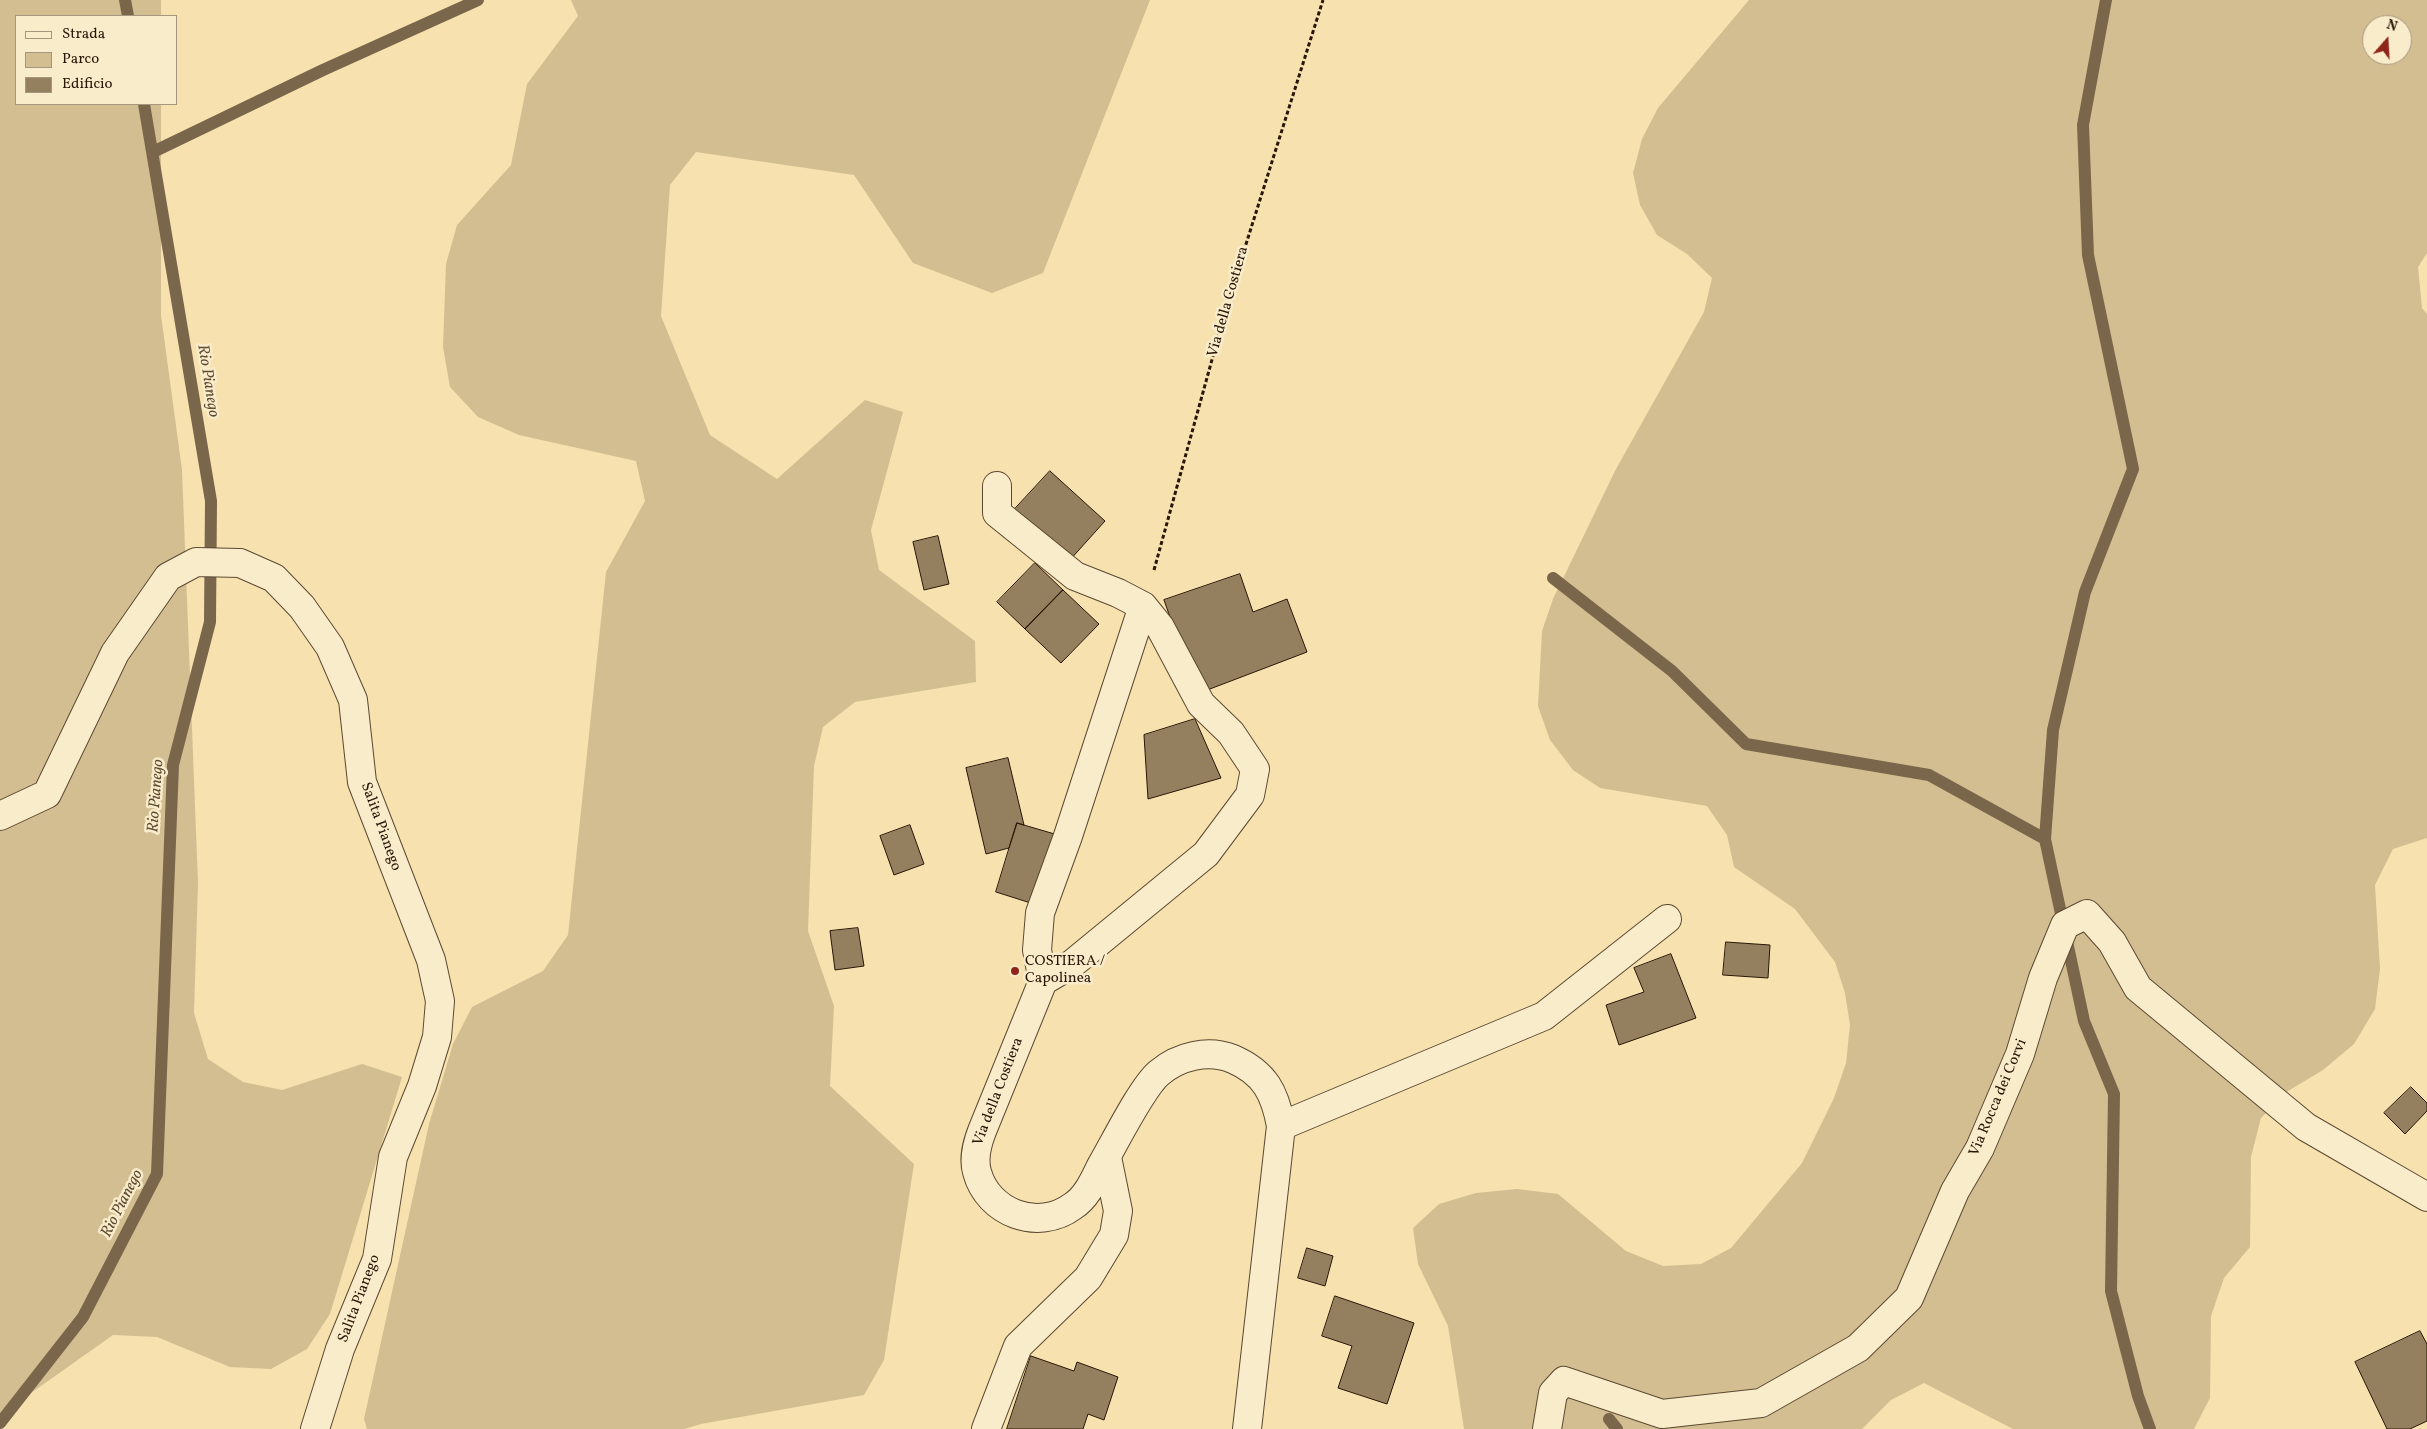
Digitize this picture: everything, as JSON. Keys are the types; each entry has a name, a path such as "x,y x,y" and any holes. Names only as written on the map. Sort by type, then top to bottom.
{"street":[{"path":"997,486 997,513 1075,576 1118,593 1143,606 1160,627 1201,704 1231,733 1255,769 1250,795 1206,854 1072,964 1043,981 1037,950 1040,914 1068,836 1143,606"},
{"name":"Salita Pianego","path":"0,816 47,794 115,653 168,577 196,562 240,563 274,578 302,607 330,647 353,700 362,782 431,960 440,1001 437,1037 422,1086 393,1157 378,1259 340,1349 315,1429"},
{"name":"Via Rocca dei Corvi","path":"1547,1429 1553,1393 1564,1381 1662,1414 1762,1403 1858,1348 1909,1298 1955,1191 1980,1148 2020,1054 2043,978 2065,926 2087,914 2112,942 2138,988 2306,1128 2427,1197"},
{"path":"1281,1126 1544,1016 1667,919"},
{"name":"Via della Costiera","path":"1043,981 976,1150 976,1171 984,1190 998,1205 1016,1215 1036,1219 1056,1216 1074,1206 1088,1190 1143,1094 1157,1074 1177,1061 1200,1054 1224,1056 1247,1065 1265,1081 1276,1102 1281,1126 1247,1429"},
{"path":"986,1429 1018,1346 1088,1278 1114,1235 1118,1210 1107,1157"}],"path":[{"name":"Via della Costiera","path":"1143,606 1229,298 1323,0"}],"green space":[{"path":"0,0 161,0 161,15 15,15 15,105 161,105 161,315 182,470 198,883 194,1013 208,1059 243,1082 282,1090 362,1064 402,1077 330,1314 307,1349 271,1369 230,1367 157,1337 113,1335 0,1415"},
{"path":"571,0 1150,0 1043,273 992,293 913,263 854,175 696,152 670,185 661,316 710,435 777,479 865,400 903,412 871,530 879,570 975,641 976,682 855,702 823,727 814,766 808,931 834,1006 830,1086 914,1164 884,1360 864,1395 701,1424 684,1429 367,1429 364,1419 429,1124 453,1044 472,1007 543,971 568,935 606,572 645,501 636,461 519,435 478,417 450,387 443,347 446,264 457,225 511,165 527,84 578,16"},
{"path":"1749,0 2427,0 2427,253 2418,267 2422,308 2427,314 2427,838 2393,849 2375,885 2380,969 2375,1009 2354,1044 2323,1070 2288,1091 2261,1118 2251,1157 2250,1247 2224,1278 2211,1316 2210,1398 2194,1429 2013,1429 1924,1383 1891,1400 1862,1429 1464,1429 1448,1326 1418,1264 1413,1228 1439,1204 1476,1193 1517,1189 1558,1194 1626,1251 1663,1266 1701,1264 1731,1248 1802,1163 1834,1098 1846,1063 1850,1025 1845,993 1835,962 1795,909 1734,867 1727,835 1707,806 1600,788 1573,770 1550,740 1538,706 1542,631 1553,599 1616,469 1704,312 1712,278 1687,254 1657,235 1640,205 1633,173 1642,139 1658,108"}],"building":[{"path":"1050,471 1105,521 1069,561 1013,511"},
{"path":"938,536 949,584 924,590 913,542"},
{"path":"1035,563 1063,590 1025,629 997,602"},
{"path":"1240,574 1253,612 1287,599 1307,652 1202,692 1183,654 1164,600"},
{"path":"1063,590 1099,624 1061,663 1025,629"},
{"path":"1195,719 1221,778 1148,799 1144,735"},
{"path":"1008,758 1024,825 1017,823 1009,848 986,854 966,768"},
{"path":"1017,823 1058,835 1037,905 996,892"},
{"path":"910,825 924,864 894,875 880,836"},
{"path":"858,928 864,966 835,970 830,931"},
{"path":"1726,942 1770,945 1768,978 1723,975"},
{"path":"1671,954 1696,1018 1619,1045 1606,1005 1644,992 1634,968"},
{"path":"2411,1087 2427,1103 2427,1111 2405,1134 2384,1113"},
{"path":"1307,1248 1333,1256 1325,1286 1298,1278"},
{"path":"1335,1296 1414,1323 1387,1404 1338,1388 1352,1346 1322,1336"},
{"path":"2420,1331 2427,1344 2427,1421 2410,1429 2387,1429 2355,1362"},
{"path":"1031,1356 1074,1371 1077,1362 1118,1377 1104,1420 1088,1414 1083,1429 1007,1429"}],"waterway":[{"name":"Rio Pianego","path":"125,0 128,15"},
{"path":"153,152 323,70 478,0"},
{"path":"2106,0 2083,125 2088,255 2133,469 2085,592 2053,730 2045,839 2084,1021 2114,1094 2111,1291 2138,1396 2150,1429"},
{"name":"Rio Pianego","path":"0,1423 83,1317 157,1174 173,765 210,622 211,501 144,105"},
{"path":"1553,578 1672,671 1746,744 1929,775 2045,839"},
{"path":"1609,1419 1617,1429"}],"place":[{"name":"COSTIERA / Capolinea","path":"1015,971"}]}
